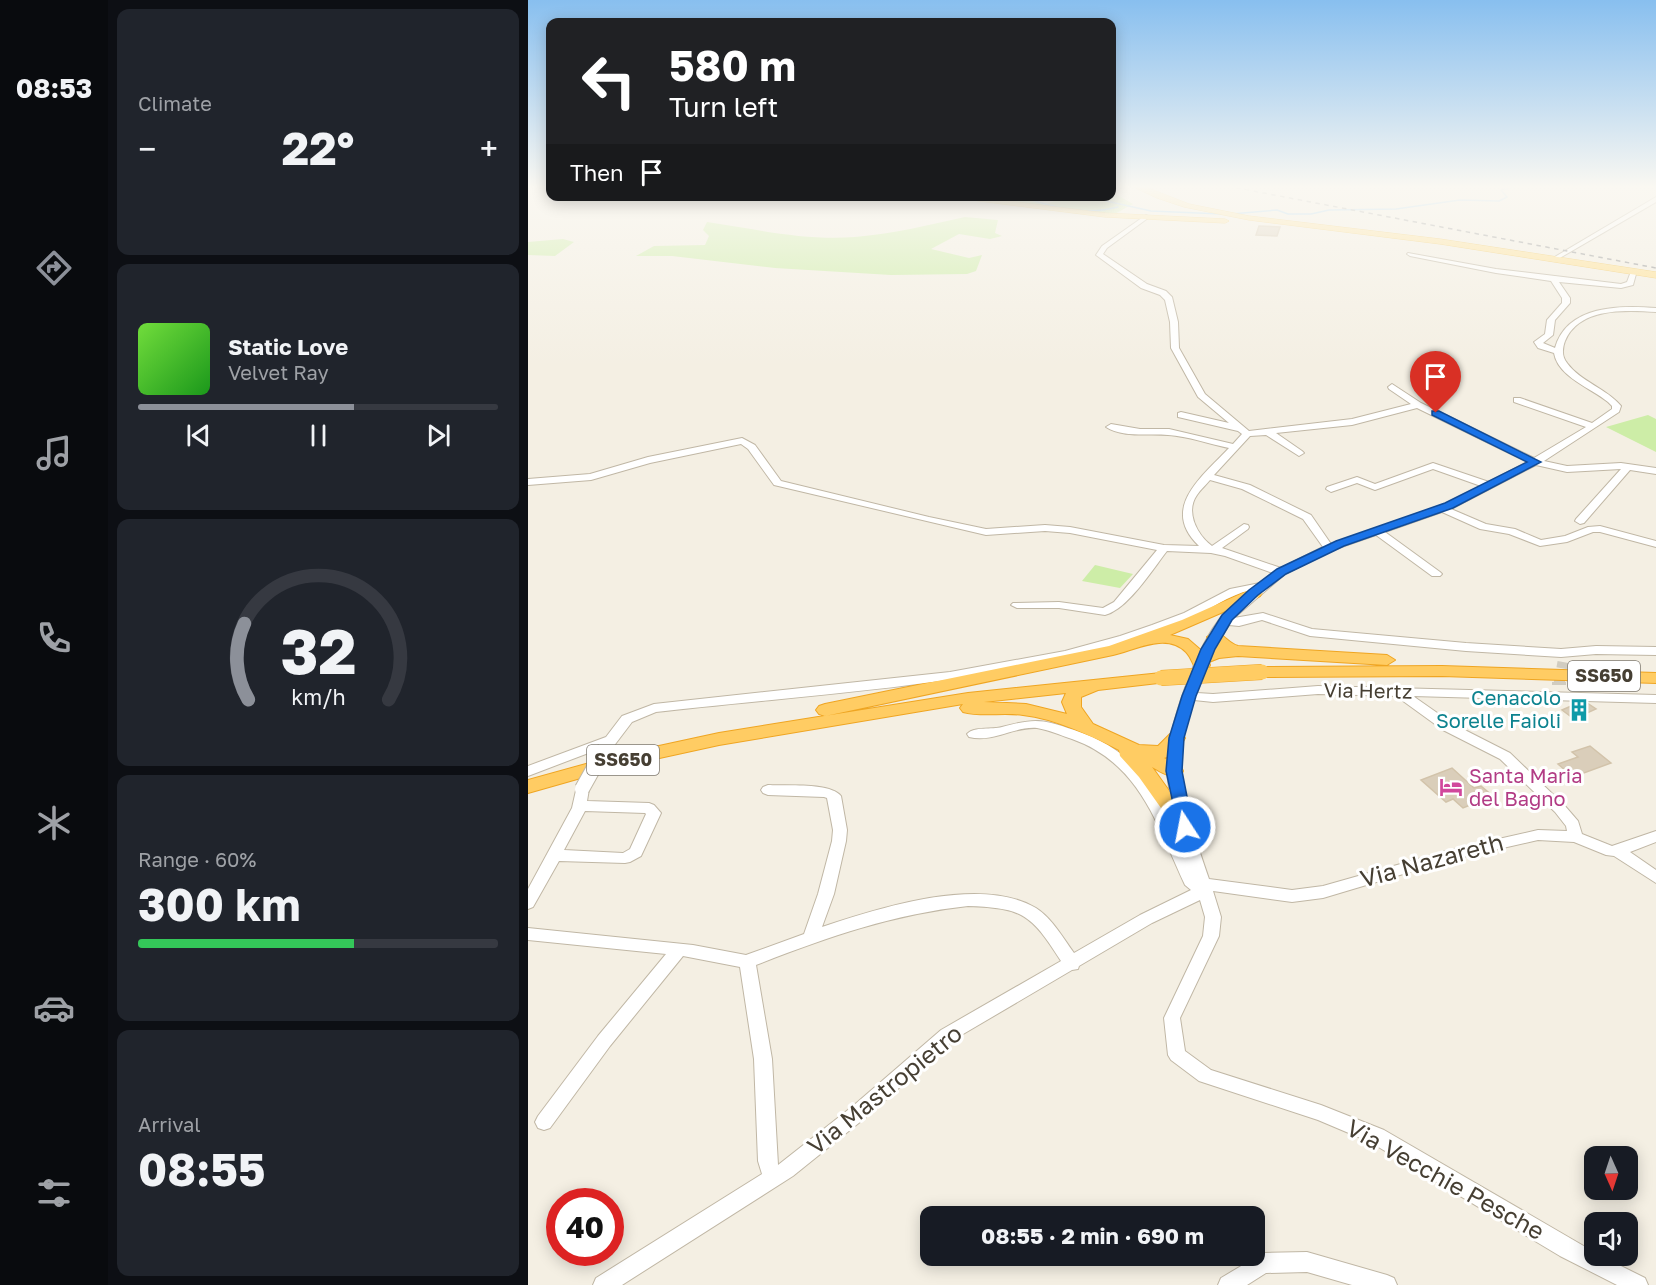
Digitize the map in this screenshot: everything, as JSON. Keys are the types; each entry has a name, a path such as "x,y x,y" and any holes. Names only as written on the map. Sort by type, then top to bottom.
{"highway":[{"path":"719,739 787,718 1047,664 1149,639 1258,589"},
{"path":"1215,637 1224,647 1238,651"},
{"path":"1149,639 1169,639 1189,645 1203,661 1216,653 1238,651 1496,667 1560,674"},
{"name":"SS650","path":"528,787 622,760 719,739 968,698 1161,678 1262,672 1376,670 1656,678"},
{"path":"1161,678 1083,689 1074,695 1071,702 1072,711 1086,725 1120,745 1174,771"},
{"path":"795,726 984,706 1021,708 1086,725"},
{"path":"1120,745 1157,754 1167,749 1176,738"},
{"path":"1120,745 1136,761 1185,827"},
{"path":"1136,761 1150,770 1174,771"}],"main road":[{"path":"1467,246 1556,258 1653,275"},
{"path":"1619,269 1633,276 1653,275"}],"street":[{"path":"1107,246 1099,255 1143,285 1163,293 1169,299 1174,322 1175,348 1201,396 1244,431"},
{"path":"1556,258 1576,246"},
{"path":"1410,254 1496,271 1621,286 1630,283 1633,276"},
{"path":"1553,279 1566,298 1566,303 1551,320 1549,335 1538,342 1541,346 1558,351 1562,338 1576,321 1594,314 1615,310 1656,310"},
{"name":"Via Vecchie Pesche","path":"1558,351 1563,365 1617,406 1616,410 1535,462 1489,485 1441,508 1329,548 1281,572 1258,589 1225,621 1215,637 1189,696 1176,738 1174,771 1185,827 1214,917 1211,936 1172,1018 1177,1055 1205,1076 1322,1113 1377,1136 1567,1249 1638,1285"},
{"path":"1392,387 1418,405 1535,462 1568,469 1628,467 1656,471"},
{"path":"1516,400 1593,426"},
{"path":"1181,415 1244,431 1268,432 1352,422 1418,405"},
{"path":"1111,427 1140,432 1169,432 1235,447"},
{"path":"1211,550 1193,535 1186,504 1235,447 1244,431"},
{"path":"1268,432 1299,453"},
{"path":"528,482 591,477 648,460 742,441 750,444 771,478 786,486 826,493 901,514 986,532 1045,528 1070,530 1164,548 1211,550 1253,561 1281,572"},
{"path":"1331,489 1357,480 1375,487 1433,466 1489,485"},
{"path":"1580,521 1628,467"},
{"path":"1209,477 1246,487 1307,517 1329,548"},
{"path":"1441,508 1484,527 1512,531 1540,543 1567,539 1592,529 1600,529 1656,544"},
{"path":"1211,550 1244,527"},
{"path":"1376,530 1436,574"},
{"path":"1017,605 1059,605 1105,612 1118,604 1164,548"},
{"path":"528,903 579,806 582,789 607,745 627,719 654,708 901,682 1028,661 1104,645 1152,631 1240,588 1258,589"},
{"path":"1225,621 1239,621 1263,616 1310,632 1392,641 1560,674 1596,650 1656,651"},
{"name":"Via Hertz","path":"1189,696 1213,698 1318,690 1404,692 1560,674 1656,699"},
{"path":"1404,692 1407,698 1448,727 1505,756 1560,810 1573,825 1576,837"},
{"path":"974,735 1036,724 1084,736 1104,747 1134,774 1146,790 1164,819 1193,885 1205,887"},
{"path":"528,771 607,745"},
{"path":"768,790 827,792 834,796 840,830 839,841 826,894 811,936"},
{"path":"555,855 625,858 632,855 654,813 649,808 579,806"},
{"name":"Via Nazareth","path":"1205,887 1292,896 1323,892 1450,855 1538,835 1576,837 1606,849 1616,850 1656,877"},
{"path":"1616,850 1656,836"},
{"name":"Via Mastropietro","path":"603,1285 773,1178 859,1112 946,1035 1205,887"},
{"path":"528,934 693,951 747,962 811,936 925,903 960,900 987,901 1012,904 1028,910 1038,919 1072,964"},
{"path":"544,1122 604,1041 678,951"},
{"path":"747,962 763,1059 766,1161 773,1178"},
{"path":"1228,1285 1263,1263 1306,1262 1387,1285"}],"green space":[{"path":"528,246 569,246 555,256 528,255"},
{"path":"654,246 937,246 931,249 969,258 982,255 976,271 967,274 891,275 775,268 672,256 636,256"},
{"path":"1648,415 1656,419 1656,452 1606,427"},
{"path":"1095,565 1133,574 1120,588 1082,581"}],"building":[{"name":"Cenacolo Sorelle Faioli","path":"1578,703 1587,703 1596,709 1574,719 1562,710"},
{"path":"1590,746 1611,763 1573,777 1558,764 1578,757 1572,752"},
{"name":"Santa Maria del Bagno","path":"1452,768 1474,788 1481,786 1493,796 1463,808 1453,799 1446,802 1421,780"}],"tunnel":[{"path":"1559,684 1563,662"}],"railway":[{"path":"1541,246 1656,268"}],"place":[{"name":"Cenacolo Sorelle Faioli","path":"1579,710"},
{"name":"Santa Maria del Bagno","path":"1451,787"}],"route":[{"path":"1185,827 1174,771 1176,738 1181,718 1208,649 1227,618 1254,592 1281,572 1329,548 1449,506 1535,462 1436,413"}]}
